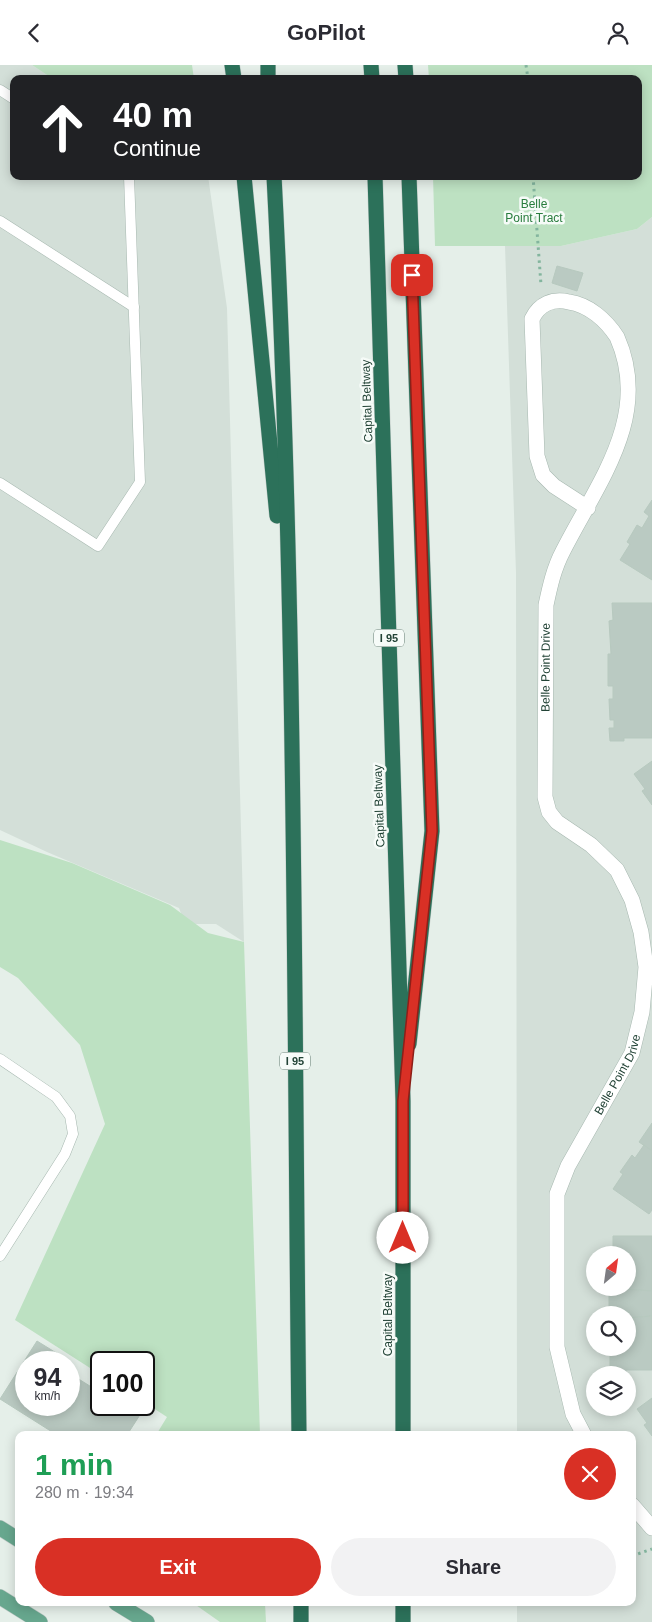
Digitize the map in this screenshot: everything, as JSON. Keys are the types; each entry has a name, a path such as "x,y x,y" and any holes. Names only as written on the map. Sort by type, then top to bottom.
{"highway":[{"path":"244,180 271,436 291,687"},
{"name":"I 95","path":"274,180 285,435 291,687 299,1431"},
{"name":"Capital Beltway","path":"374,180 403,1101 403,1431"},
{"path":"403,1101 432,831 409,180"},
{"path":"301,1606 301,1622"},
{"path":"403,1606 403,1622"}],"main road":[{"path":"0,1528 15,1537"},
{"path":"0,1597 40,1622"},
{"path":"121,1606 147,1622"}],"street":[{"name":"Belle Point Drive","path":"543,305 558,300 571,302 598,315 611,327 623,346 632,367 636,386 636,406 631,427 562,552 552,578 546,605 545,797 549,812 556,822 591,845 617,870 632,900 641,932 646,967 642,1012 632,1053 568,1166 557,1194 557,1347 573,1414 582,1431"},
{"path":"543,305 535,311 532,319 537,456 543,475 554,486 588,508"},
{"path":"636,1509 652,1527"}],"lane":[{"path":"0,483 98,546 140,482 129,180"},
{"path":"0,221 134,307"},
{"path":"0,1059 56,1097 70,1116 73,1134 65,1154 0,1255"}],"path":[{"path":"533,180 543,305"},
{"path":"636,1555 652,1549"}],"shaded area":[{"path":"0,65 32,65 47,75 10,75 10,180 209,180 227,308 244,942 216,924 185,924 179,908 0,830"},
{"path":"652,217 652,1622 517,1622 517,1606 636,1606 636,1431 517,1431 516,573 505,246 561,246 637,229"}],"green space":[{"path":"32,65 192,65 193,75 47,75"},
{"name":"Belle Point Tract","path":"428,65 652,65 652,217 637,229 561,246 435,246 433,180 642,180 642,75 429,75"},
{"path":"0,840 72,863 170,905 208,933 244,942 260,1431 158,1431 167,1417 155,1409 155,1351 90,1351 90,1368 80,1362 80,1351 63,1351 15,1320 105,1124 80,1045 18,978 0,967"},
{"path":"197,1606 265,1606 266,1622 220,1622"}],"building":[{"path":"557,266 583,273 577,291 552,283"},
{"path":"652,500 652,580 620,560 630,544 627,542 637,525 642,528 649,516 644,512"},
{"path":"612,603 652,603 652,738 624,738 624,741 610,741 609,728 614,728 614,720 610,720 609,699 613,699 613,686 608,686 608,654 611,654 609,621 613,620"},
{"path":"652,761 652,805 642,791 645,789 634,774"},
{"path":"652,1123 652,1151 639,1142"},
{"path":"644,1145 652,1151 652,1210 649,1214 613,1189 623,1174 620,1172 632,1155 635,1158"},
{"path":"613,1236 652,1236 652,1291 636,1290 636,1246 613,1246"},
{"path":"636,1290 652,1291 652,1316 636,1317 636,1306 609,1306 609,1296 636,1296"},
{"path":"652,1316 652,1370 636,1370 636,1366 610,1366 610,1356 636,1356 636,1317"},
{"path":"37,1341 53,1351 31,1351"},
{"path":"15,1375 15,1408 0,1399"},
{"path":"80,1380 90,1386 90,1416 139,1416 130,1431 51,1431 27,1416 80,1416"},
{"path":"652,1398 652,1436 644,1425 647,1423 637,1409"}],"route":[{"path":"403,1238 403,1101 432,831 412,275"}]}
